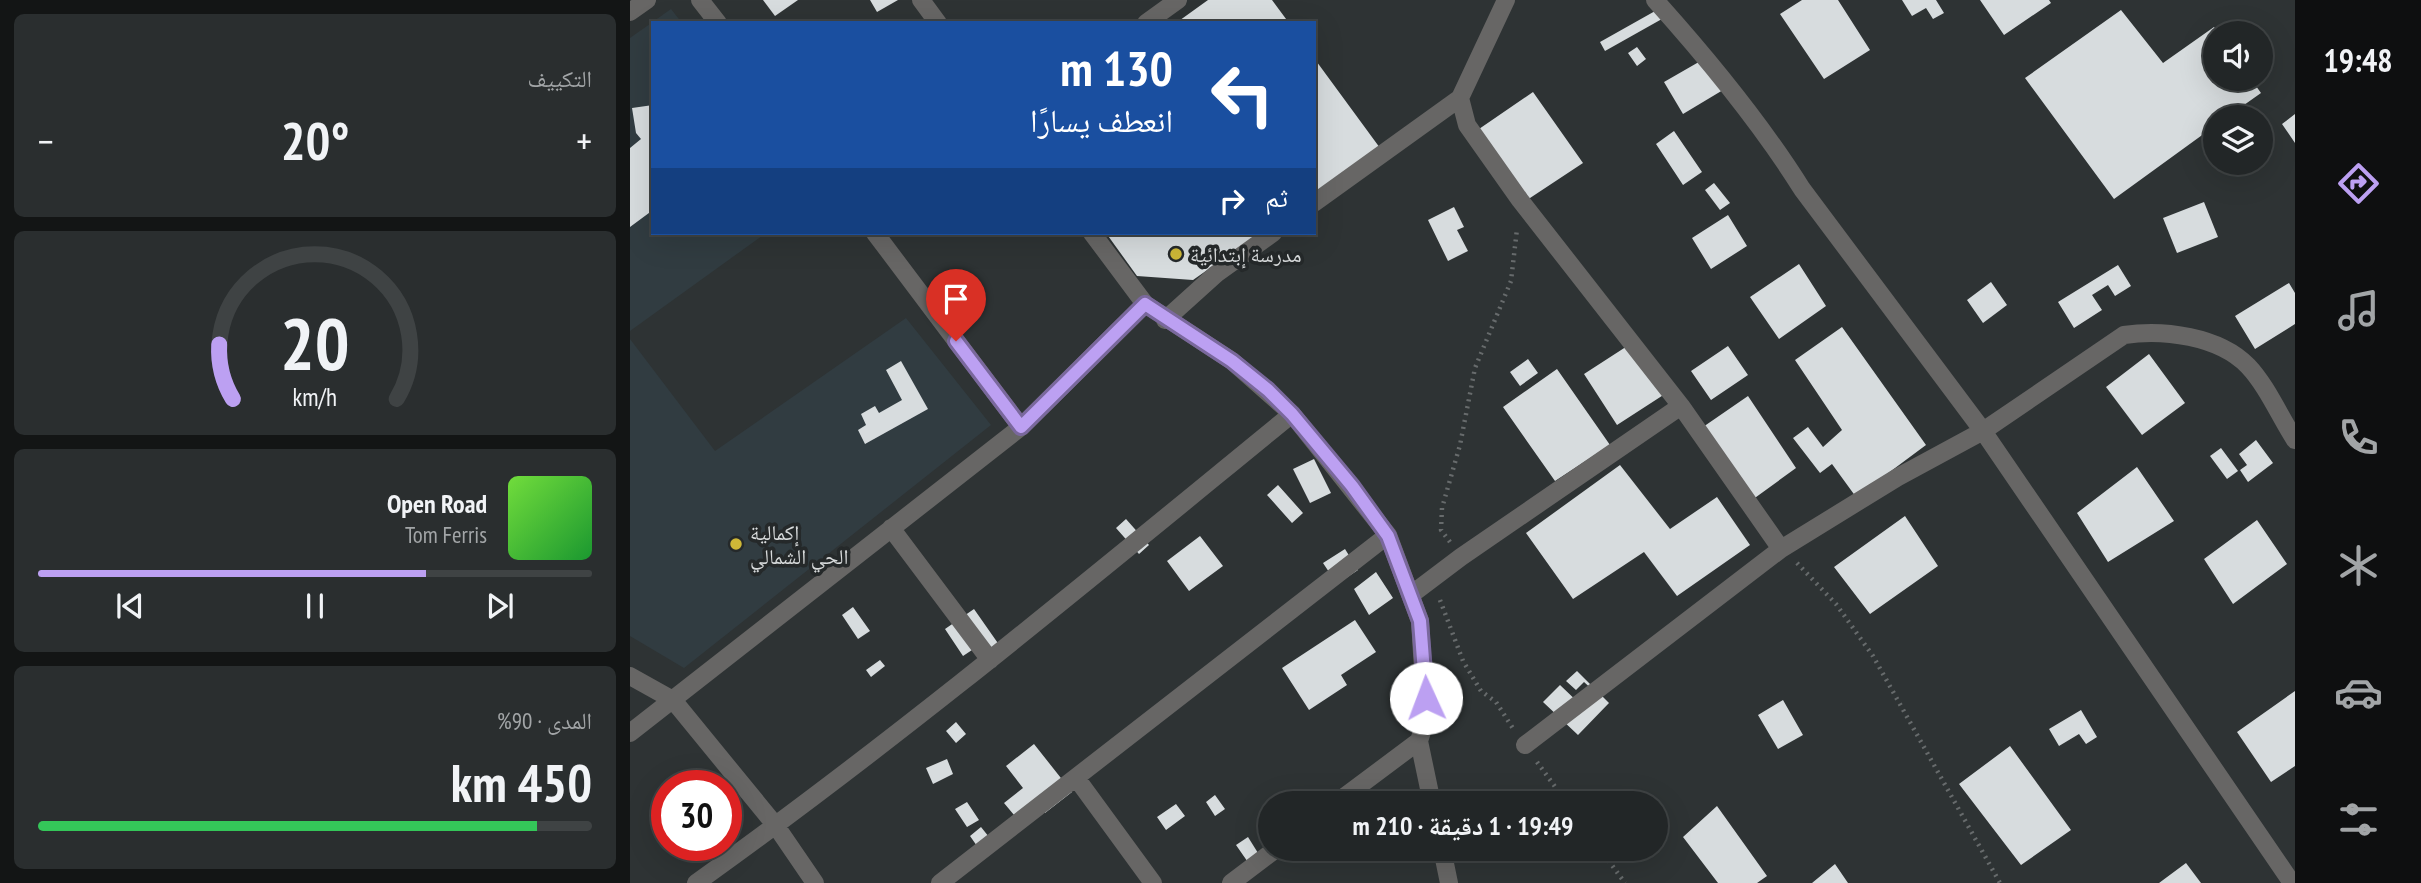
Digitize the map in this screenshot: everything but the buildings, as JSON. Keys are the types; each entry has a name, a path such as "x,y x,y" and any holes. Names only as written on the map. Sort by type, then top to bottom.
{"street":[{"path":"630,12 647,0"},
{"path":"701,0 717,21"},
{"path":"921,0 937,21"},
{"path":"1149,21 1178,0"},
{"path":"1316,202 1460,98 1506,0"},
{"path":"1655,0 1688,37 1781,155 1802,189 1983,431 2290,870"},
{"path":"1460,98 1467,125 1520,200 1681,406 1781,549"},
{"path":"877,235 1021,427"},
{"path":"1093,235 1145,304 1165,320 1232,361 1292,414 1388,536 1420,621 1426,719 1419,741 1429,791"},
{"path":"1165,320 1216,274 1270,235"},
{"path":"630,733 1021,427 1145,304"},
{"path":"1525,745 1781,549 1898,477 1983,431 2124,335 2147,331 2217,344 2248,366 2295,440"},
{"path":"1412,594 1461,557 1681,406"},
{"path":"696,883 776,826 990,660 1292,414"},
{"path":"891,528 990,660"},
{"path":"940,883 1388,536"},
{"path":"630,676 673,700 776,826 815,883"},
{"path":"1352,791 1419,741"},
{"path":"1077,779 1153,883"},
{"path":"1231,883 1260,861"},
{"path":"1444,861 1449,883"}],"path":[{"path":"1461,557 1441,530 1442,508 1460,445 1475,368 1511,281 1520,200"},
{"path":"1781,549 1836,604 1873,656 2000,883"},
{"path":"1432,579 1463,661 1480,691 1496,702 1558,791"},
{"path":"1609,861 1625,883"}],"shaded area":[{"path":"671,9 680,21 654,21"},
{"path":"651,23 651,235 763,235 630,331 630,38"},
{"name":"إكمالية الحي الشمالي","path":"906,318 991,425 684,668 630,636 630,339 715,451"}],"place":[{"name":"مدرسة إبتدائية","path":"1176,254"},
{"name":"إكمالية الحي الشمالي","path":"736,544"}],"route":[{"path":"956,341 1021,427 1145,304 1165,320 1232,361 1292,414 1352,486 1388,536 1420,621 1426,698"}]}
